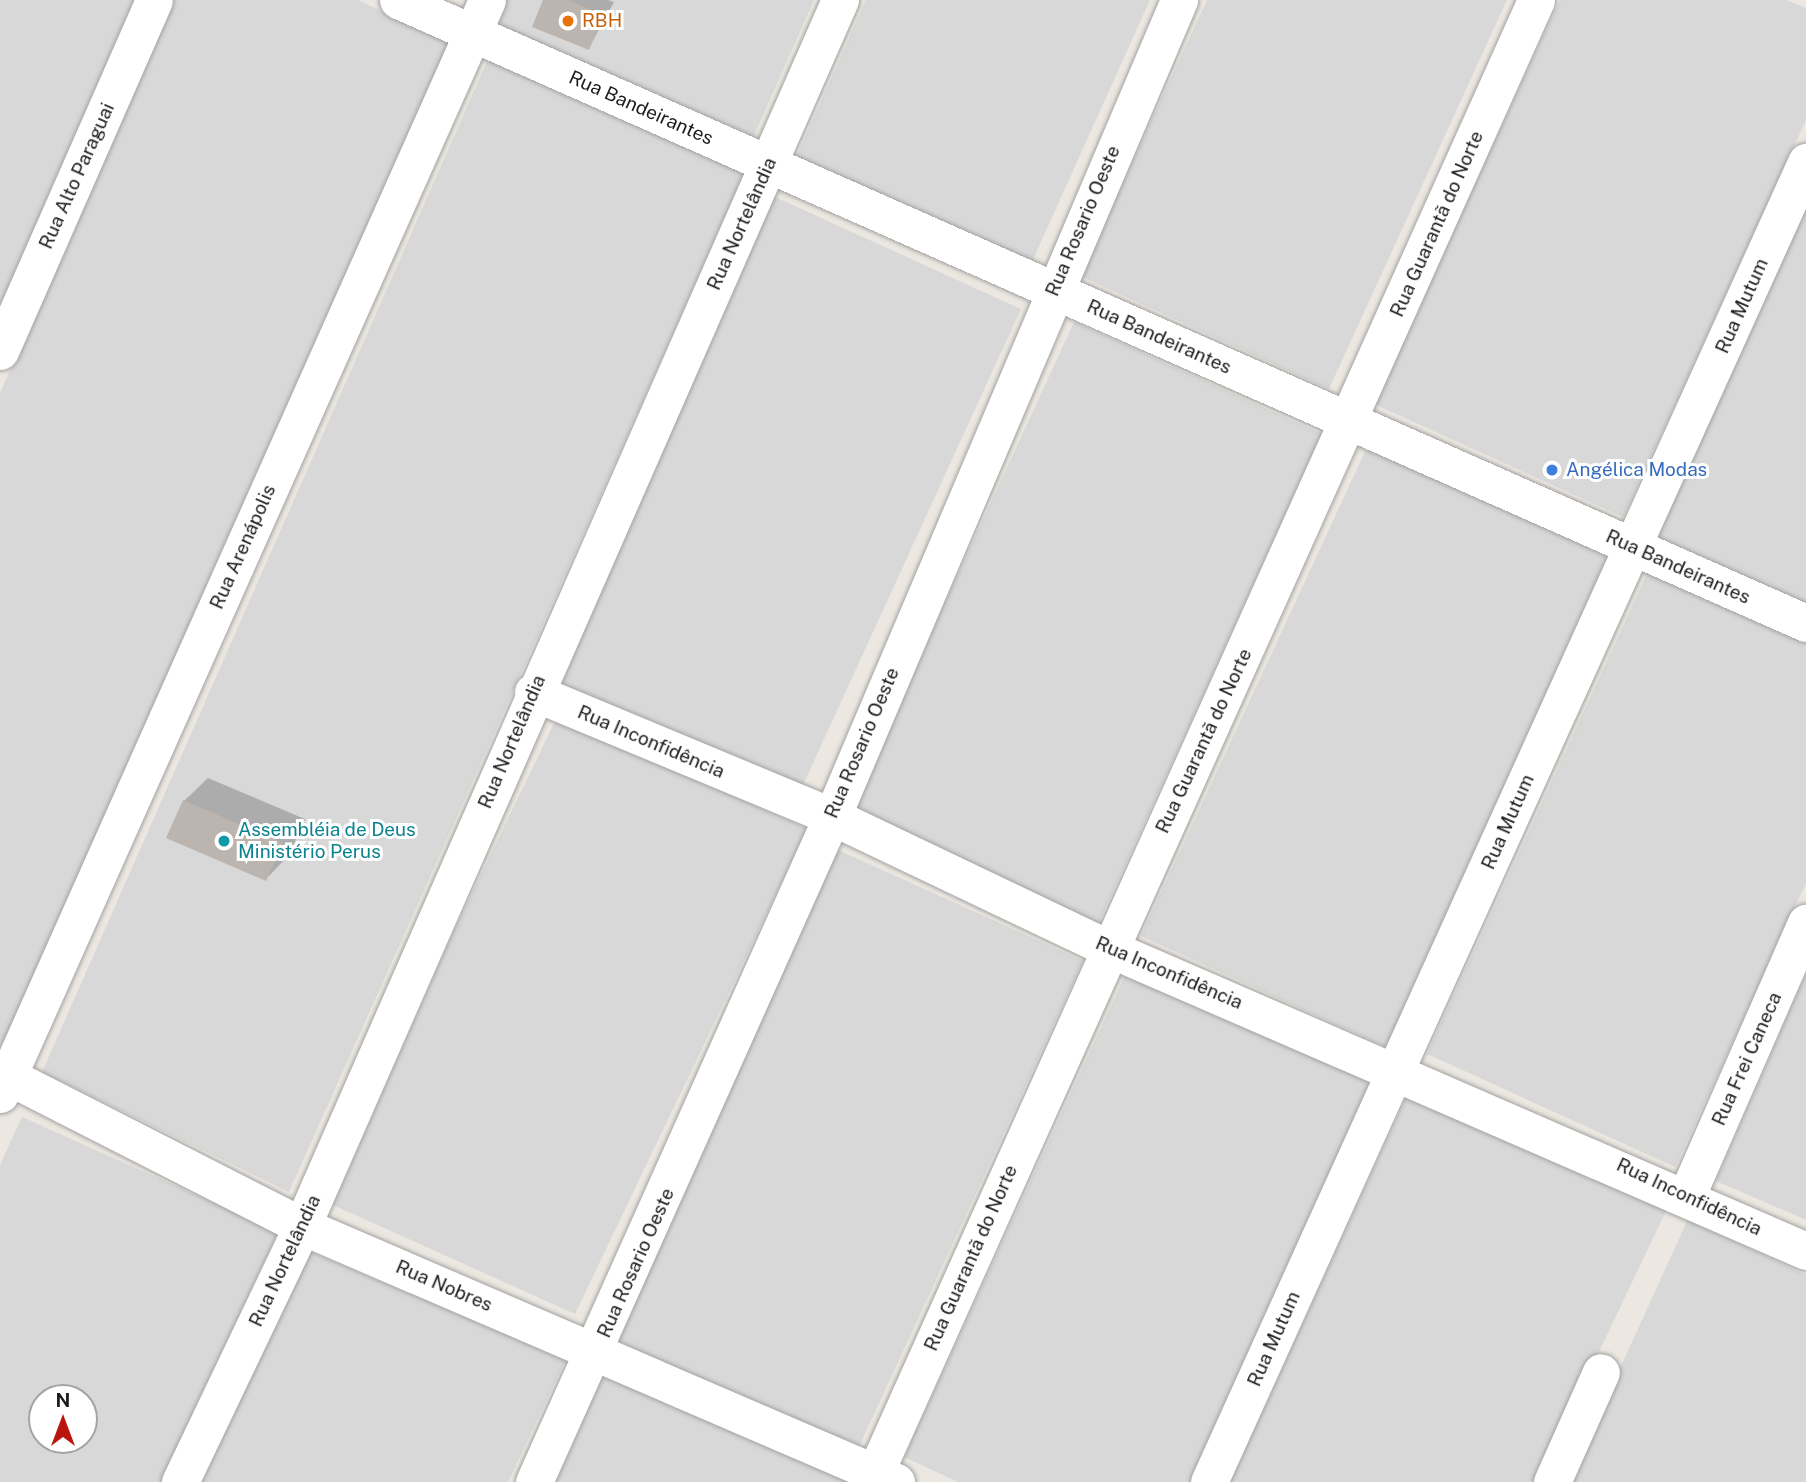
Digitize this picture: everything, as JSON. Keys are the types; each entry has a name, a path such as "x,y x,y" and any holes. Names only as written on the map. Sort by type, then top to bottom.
{"street":[{"name":"Rua Alto Paraguai","path":"0,351 154,0"},
{"name":"Rua Bandeirantes","path":"398,0 1806,623"},
{"name":"Rua Arenápolis","path":"3,1081 487,0"},
{"name":"Rua Nortelândia","path":"180,1482 303,1226 533,692 841,0"},
{"name":"Rua Rosario Oeste","path":"534,1482 598,1351 831,817 1053,290 1180,0"},
{"name":"Rua Guarantã do Norte","path":"881,1479 1108,948 1350,422 1536,0"},
{"name":"Rua Mutum","path":"1209,1482 1806,162"},
{"name":"Rua Inconfidência","path":"533,692 831,817 1108,948 1687,1195 1806,1251"},
{"name":"Rua Frei Caneca","path":"1687,1195 1806,923"},
{"name":"Rua Nobres","path":"3,1081 303,1226 598,1351 881,1479"},
{"path":"1552,1482 1601,1372"}],"shaded area":[{"path":"0,0 139,0 0,313"},
{"path":"173,0 358,0 459,46 0,1064 0,393"},
{"path":"506,0 814,0 752,140 493,29"},
{"path":"866,0 1150,0 1031,264 796,158"},
{"path":"1207,0 1507,0 1329,389 1080,276"},
{"path":"1560,0 1787,0 1806,8 1806,120 1623,517 1374,404"},
{"path":"489,57 745,172 289,1192 42,1072"},
{"path":"773,196 1021,309 797,798 548,685"},
{"path":"1806,202 1806,612 1648,538"},
{"path":"1074,322 1322,434 1098,924 849,811"},
{"path":"1367,447 1615,560 1390,1049 1141,936"},
{"path":"1651,565 1806,635 1806,883 1675,1167 1427,1054"},
{"path":"558,715 807,829 575,1314 333,1205 452,935"},
{"path":"834,848 1083,961 857,1451 609,1337"},
{"path":"1129,967 1378,1081 1193,1482 958,1482 904,1457"},
{"path":"1806,974 1806,1220 1716,1181"},
{"path":"1409,1092 1667,1209 1537,1482 1230,1482"},
{"path":"22,1117 278,1232 161,1482 0,1482 0,1165"},
{"path":"1688,1219 1806,1275 1806,1482 1568,1482"},
{"path":"303,1249 566,1359 508,1482 196,1482"},
{"path":"598,1361 852,1482 544,1482"}],"building":[{"name":"RBH","path":"543,0 568,0 603,15 589,50 532,27"},
{"name":"Assembléia de Deus Ministério Perus","path":"183,800 283,843 266,881 166,838"}],"place":[{"name":"RBH","path":"568,21"},
{"name":"Angélica Modas","path":"1552,470"},
{"name":"Assembléia de Deus Ministério Perus","path":"224,841"}]}
